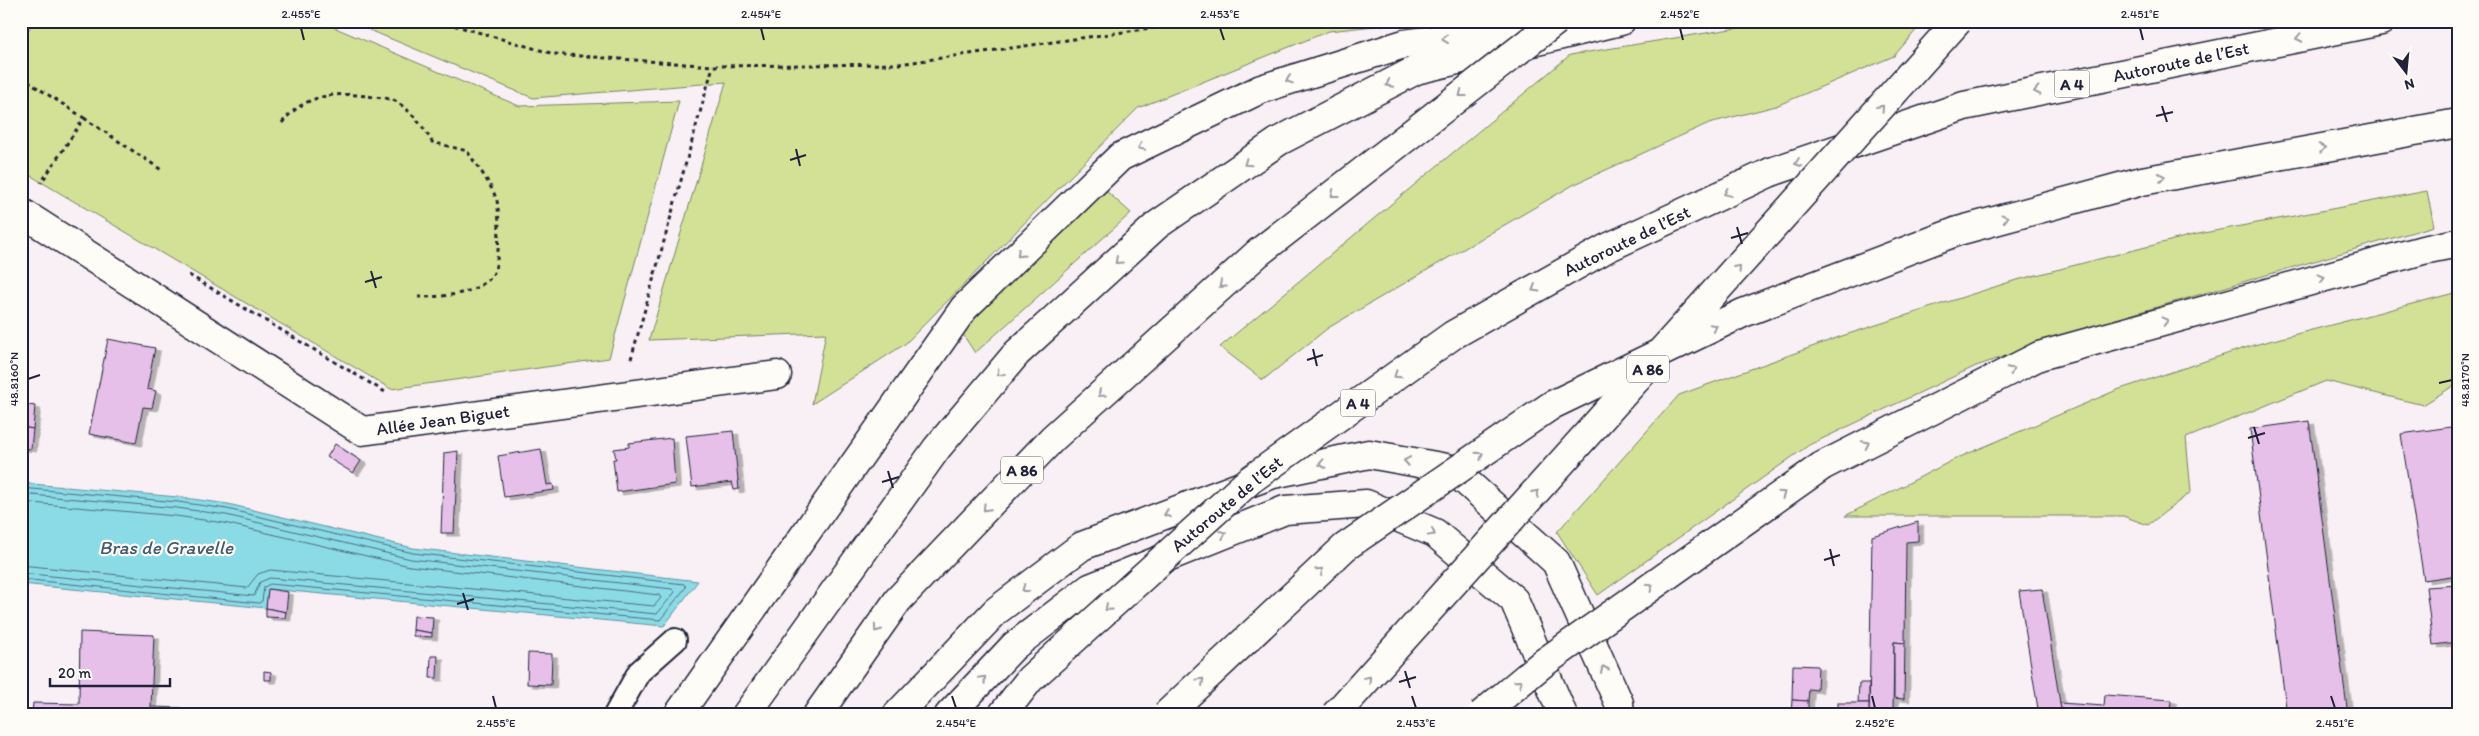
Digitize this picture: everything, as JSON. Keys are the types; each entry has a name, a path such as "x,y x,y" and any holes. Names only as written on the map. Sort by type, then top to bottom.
{"main road":[{"name":"A 86","path":"817,715 898,600 1053,438 1258,253 1556,21"},
{"path":"678,715 964,308 1120,157 1261,89 1404,44 1580,21"},
{"path":"746,715 937,448 1017,353 1157,226 1279,141 1416,70 1621,21"},
{"name":"A 86","path":"1336,715 1958,21"},
{"name":"Autoroute de l’Est","path":"1002,715 1030,679 1250,480 1453,335 1606,248 1771,172 1964,106 2381,21"},
{"path":"1166,715 1344,548 1552,405 1743,314 1958,231 2142,181 2458,123"},
{"name":"Allée Jean Biguet","path":"21,212 362,431 777,375"},
{"path":"1481,715 1542,664 1822,466 2039,356 2423,250 2458,243"},
{"path":"897,715 996,611 1082,546 1272,474 1369,454 1452,469 1556,562 1619,703 1620,715"},
{"path":"949,715 1014,646 1090,588 1284,510 1366,504 1435,533 1514,600 1563,715"}],"lane":[{"path":"615,715 639,672 675,640"}],"path":[{"path":"439,21 554,54 713,66 899,64 1200,21"},
{"path":"620,396 713,66"},
{"path":"21,77 163,172"},
{"path":"282,123 290,113 324,94 359,95 395,100 420,122 432,142 467,151 497,202 498,262 492,276 475,287 443,296 416,297"},
{"path":"39,185 84,118"},
{"path":"33,182 48,190"},
{"path":"185,273 393,396"}],"green space":[{"path":"34,21 319,21 519,106 679,101 609,358 391,389 21,170 21,42"},
{"path":"348,21 1420,21 1329,31 1138,108 905,344 812,404 826,333 649,340 726,82 533,98"},
{"path":"1780,21 1924,21 1894,56 1776,106 1709,123 1573,185 1328,328 1263,380 1220,347 1570,55"},
{"path":"1105,190 1131,213 975,353 960,330"},
{"path":"2427,191 2434,226 2116,319 1976,366 1809,445 1598,595 1557,532 1679,395 1842,336 2013,281 2193,235"},
{"path":"2458,292 2458,383 2423,405 2326,381 2186,438 2191,492 2148,525 2123,516 1845,516 1953,460 2117,390 2254,345"}],"water":[{"name":"Bras de Gravelle","path":"21,483 178,497 228,504 413,548 698,581 664,626 269,589 266,608 21,584"}],"building":[{"path":"108,339 155,348 147,389 156,391 152,408 143,407 136,443 89,434"},
{"path":"21,404 35,406 33,429 21,427"},
{"path":"2309,421 2348,715 2287,715 2250,429"},
{"path":"2458,426 2458,575 2424,580 2401,434"},
{"path":"21,427 33,429 31,449 21,448"},
{"path":"733,431 739,489 734,490 732,482 692,487 686,436"},
{"path":"672,438 675,484 617,492 613,459 616,459 614,449 629,447 629,443"},
{"path":"335,444 361,461 353,473 327,457"},
{"path":"541,449 547,485 553,484 554,490 504,497 498,456"},
{"path":"458,451 454,533 441,533 444,453"},
{"path":"1918,522 1918,541 1906,542 1905,643 1894,642 1893,715 1869,715 1872,536"},
{"path":"2458,585 2458,642 2433,645 2426,587"},
{"path":"268,589 288,592 286,612 266,608"},
{"path":"2042,589 2062,715 2039,715 2019,591"},
{"path":"266,608 286,612 285,618 266,617"},
{"path":"414,616 433,617 432,633 413,630"},
{"path":"413,630 432,633 432,637 413,636"},
{"path":"80,632 154,635 151,707 182,708 181,715 32,715 33,703 79,704"},
{"path":"1894,642 1905,643 1904,699 1894,698"},
{"path":"528,653 552,654 551,685 527,684"},
{"path":"431,656 438,656 437,678 430,678"},
{"path":"1793,665 1818,666 1817,690 1809,689 1808,701 1792,700"},
{"path":"264,671 271,672 271,680 264,680"},
{"path":"1859,683 1869,683 1869,703 1858,703"},
{"path":"2105,695 2171,700 2170,711 2178,715 2062,715 2060,703 2104,706"},
{"path":"1792,700 1808,701 1808,715 1791,715"},
{"path":"1838,703 1869,703 1869,715 1838,715"}]}
